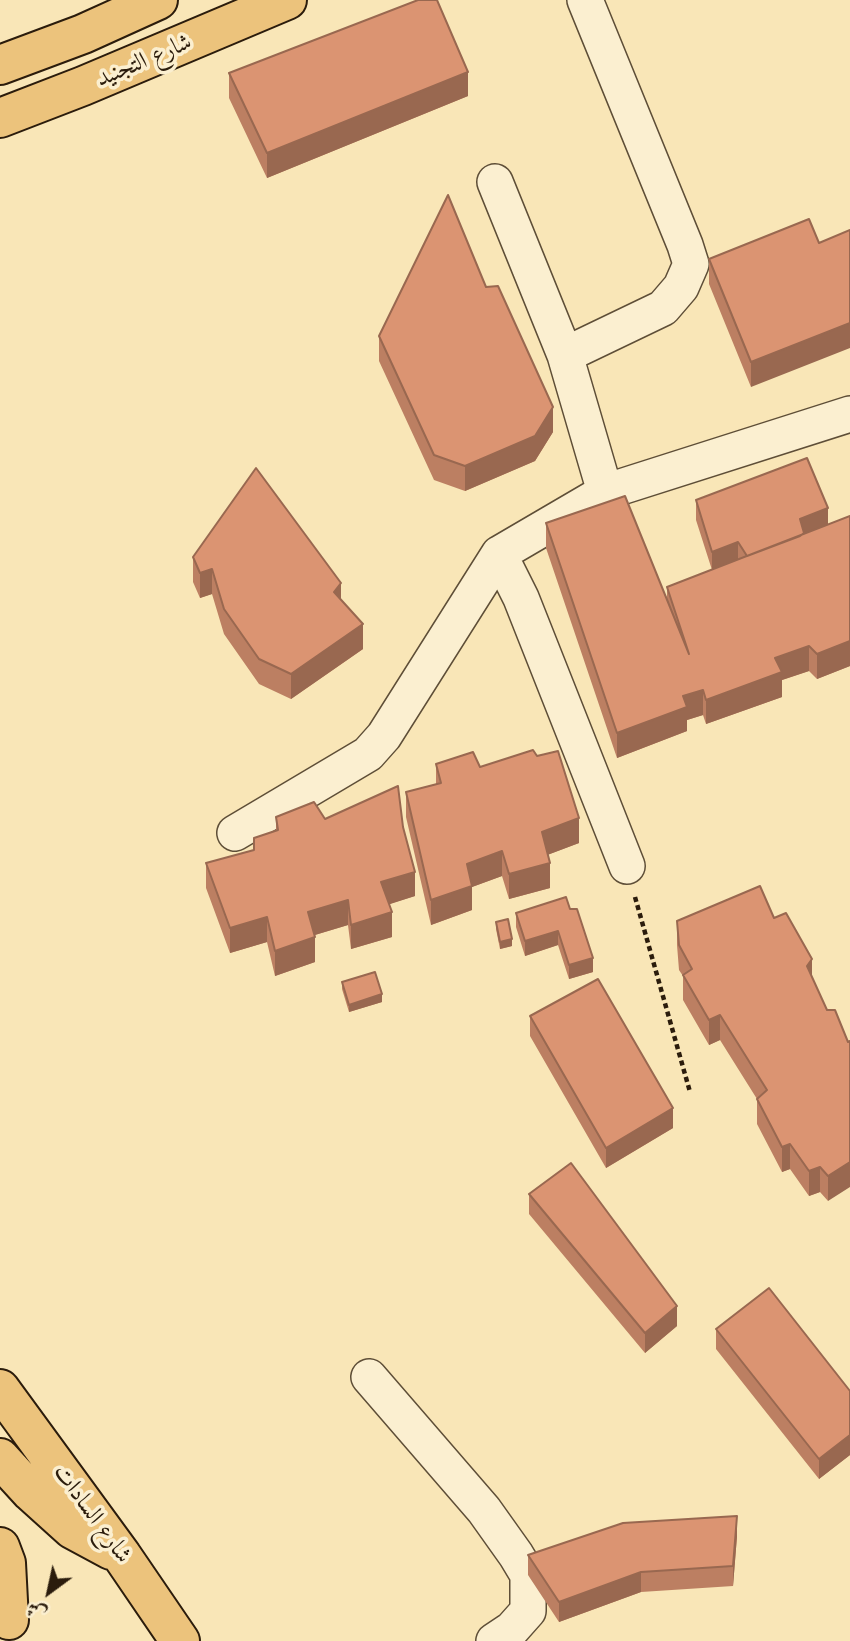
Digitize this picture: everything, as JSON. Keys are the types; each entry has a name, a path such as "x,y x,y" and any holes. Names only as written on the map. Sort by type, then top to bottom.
{"highway":[{"name":"شارع التجنيد","path":"0,65 83,34 158,0"},
{"name":"شارع التجنيد","path":"0,118 287,0"},
{"name":"شارع السادات","path":"0,1389 122,1556 180,1641"},
{"path":"0,1458 31,1492 72,1529 122,1556"},
{"path":"0,1547 6,1563 12,1624"}],"street":[{"path":"565,355 663,308 681,286 691,264 585,0"},
{"path":"495,182 565,355 605,492"},
{"path":"235,833 368,754 384,736 499,554 605,492 850,414"},
{"path":"499,554 521,598 627,866"},
{"path":"369,1377 484,1510 528,1575 528,1611 512,1629 494,1641"}],"path":[{"path":"627,866 690,1092"}],"building":[{"path":"418,0 437,0 468,72 267,153 229,73"},
{"path":"448,195 486,287 498,286 553,407 535,436 465,466 434,455 379,336"},
{"path":"809,219 819,243 850,230 850,323 751,362 709,259"},
{"path":"807,458 828,508 800,519 804,533 747,556 738,542 712,552 696,500"},
{"path":"256,468 341,583 334,592 363,624 291,674 259,659 224,609 212,569 200,573 193,557"},
{"path":"625,496 689,654 667,587 850,516 850,641 817,654 809,646 775,658 782,672 706,700 703,690 683,696 687,707 617,733 546,523"},
{"path":"533,750 537,756 558,751 579,818 542,832 550,863 509,874 502,851 467,864 472,886 431,900 406,792 441,783 436,764 473,752 480,767"},
{"path":"398,786 403,827 415,872 381,882 392,912 351,925 348,900 308,912 315,937 275,951 267,917 230,928 206,863 254,850 254,838 278,830 276,817 314,802 325,819"},
{"path":"760,886 774,918 786,913 812,959 807,966 827,1010 835,1010 848,1042 850,1041 850,1162 828,1176 820,1167 809,1171 790,1144 782,1147 757,1099 767,1090 720,1015 709,1020 683,975 692,969 679,945 677,921"},
{"path":"566,897 570,909 577,909 593,958 569,965 558,931 525,941 516,913"},
{"path":"508,919 512,939 500,942 496,922"},
{"path":"375,972 382,994 349,1005 342,982"},
{"path":"598,979 673,1108 606,1148 530,1016"},
{"path":"571,1163 677,1306 645,1333 529,1194"},
{"path":"769,1288 850,1391 850,1435 819,1459 716,1329"},
{"path":"737,1516 733,1566 641,1572 559,1602 528,1555 623,1523"}]}
